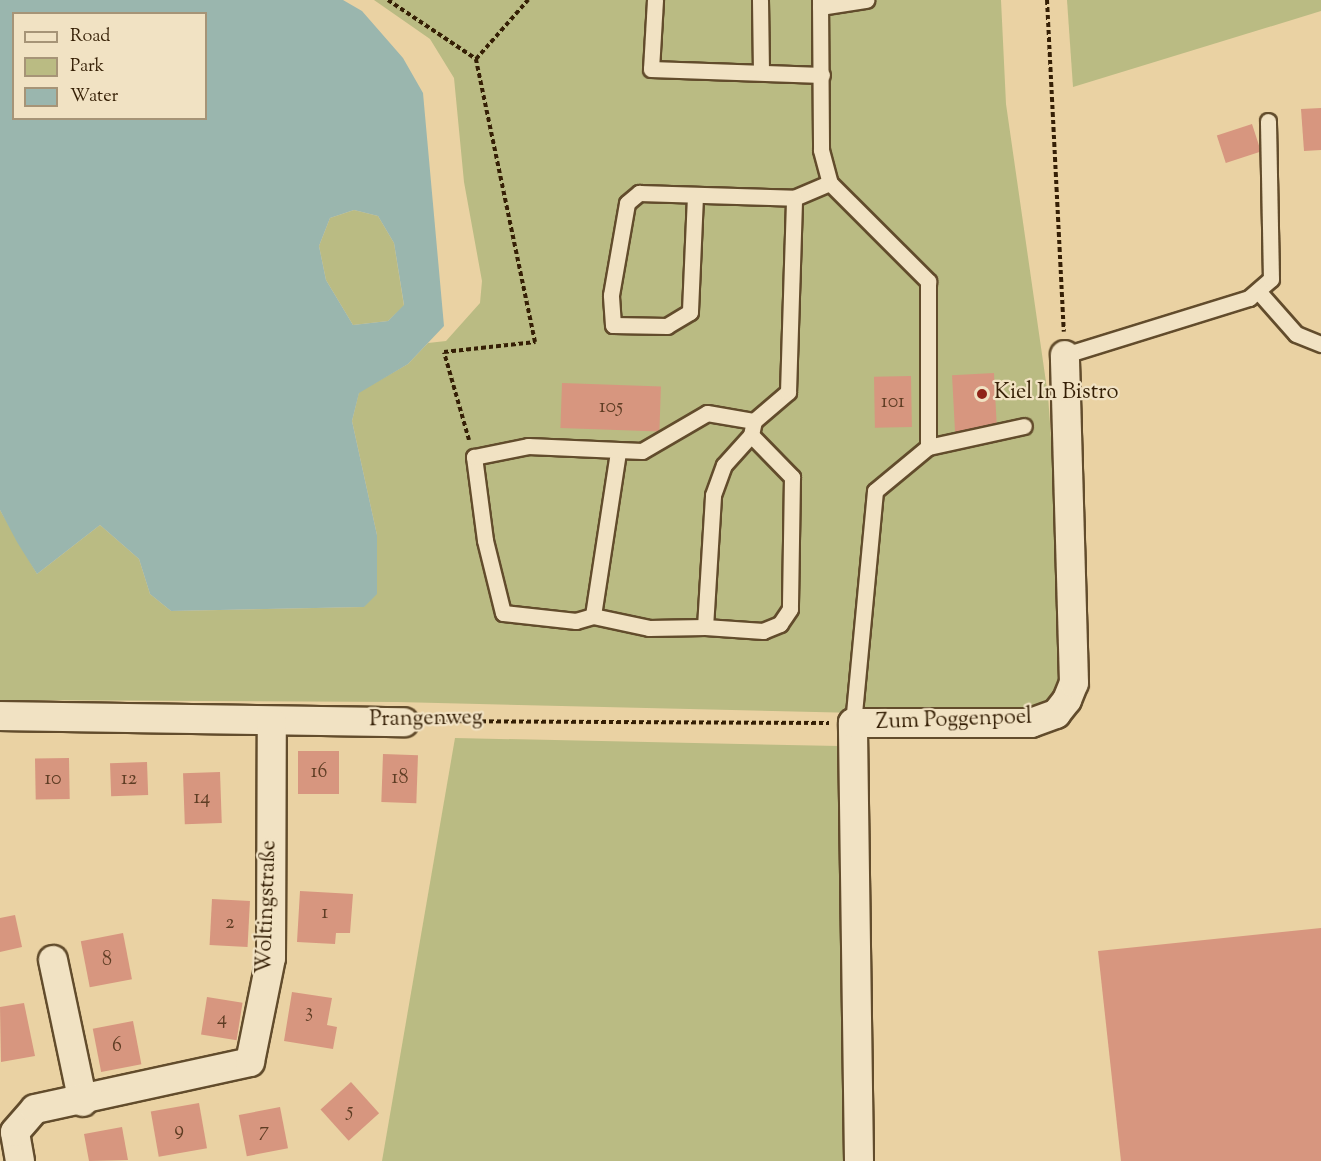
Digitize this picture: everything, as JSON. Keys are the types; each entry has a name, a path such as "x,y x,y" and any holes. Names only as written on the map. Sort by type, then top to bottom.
{"street":[{"name":"Zum Poggenpoel","path":"859,1161 853,723 1032,723 1056,714 1067,700 1074,683 1065,355"},
{"name":"Prangenweg","path":"0,716 272,722 404,722"},
{"name":"Woltingstraße","path":"20,1161 15,1132 35,1109 83,1102 250,1062 271,958 272,722"},
{"path":"53,960 83,1102"}],"lane":[{"path":"655,0 651,69 822,75"},
{"path":"760,0 761,72"},
{"path":"866,0 820,3 821,150 830,183 928,281 928,447"},
{"path":"1065,355 1239,302 1258,291 1271,279 1268,121"},
{"path":"695,196 690,312 667,326 613,325 611,295 627,203 639,193 794,198 830,183"},
{"path":"705,627 713,495 724,465 752,428 788,392 794,198"},
{"path":"1258,291 1296,334 1321,344"},
{"path":"707,413 752,428 792,477 790,609 780,624 763,632 705,627 649,628 592,616 576,621 503,613 485,540 474,458 528,446 618,452 642,451 707,413"},
{"path":"853,723 875,492 928,447 1024,426"},
{"path":"592,616 618,452"}],"path":[{"path":"388,0 476,59 535,342 444,352 474,458"},
{"path":"476,59 528,0"},
{"path":"1047,0 1065,355"},
{"name":"Prangenweg","path":"404,722 853,723"}],"green space":[{"path":"374,0 1001,0 1006,104 1048,396 1069,685 1029,717 397,702 0,700 0,510 37,574 100,525 139,559 150,594 171,611 364,607 377,535 352,421 359,392 408,364 428,343 446,341 480,303 482,281 464,182 454,78 430,39"},
{"path":"1067,0 1321,0 1321,11 1073,87"},
{"path":"354,210 378,216 394,243 404,306 388,321 353,325 326,280 319,246 330,218"},
{"path":"455,738 839,746 845,1161 382,1161"}],"water":[{"path":"0,0 343,0 362,11 403,58 423,93 444,326 408,364 359,393 352,421 377,535 377,594 364,607 171,611 150,594 139,559 100,525 37,574 0,510","holes":["354,210 378,216 394,243 404,305 388,321 353,325 326,280 319,246 330,218"]}],"building":[{"path":"1321,108 1321,150 1304,151 1301,109"},
{"path":"1252,124 1261,152 1226,163 1217,135"},
{"path":"994,373 997,431 955,433 952,375"},
{"path":"911,376 912,427 875,428 874,377"},
{"path":"562,383 661,386 659,431 560,428"},
{"path":"298,751 339,751 339,794 298,794"},
{"path":"383,754 418,755 416,803 381,802"},
{"path":"69,758 70,799 36,800 35,759"},
{"path":"147,762 148,795 111,796 110,763"},
{"path":"220,772 222,823 185,824 183,773"},
{"path":"300,891 353,894 350,933 336,933 335,944 297,942"},
{"path":"212,899 250,901 248,947 210,945"},
{"path":"15,915 22,947 0,952 0,918"},
{"path":"1321,928 1321,1161 1121,1161 1098,951"},
{"path":"123,933 132,979 90,987 81,941"},
{"path":"292,992 332,998 327,1025 337,1027 333,1049 284,1041"},
{"path":"207,997 243,1003 237,1040 201,1035"},
{"path":"24,1003 35,1056 1,1062 0,1007"},
{"path":"133,1021 141,1064 101,1072 93,1029"},
{"path":"351,1082 379,1113 349,1141 321,1109"},
{"path":"199,1103 207,1148 159,1157 151,1112"},
{"path":"280,1107 288,1148 247,1156 239,1115"},
{"path":"122,1127 128,1160 89,1161 84,1134"}],"place":[{"name":"Kiel In Bistro","path":"982,394"}]}
